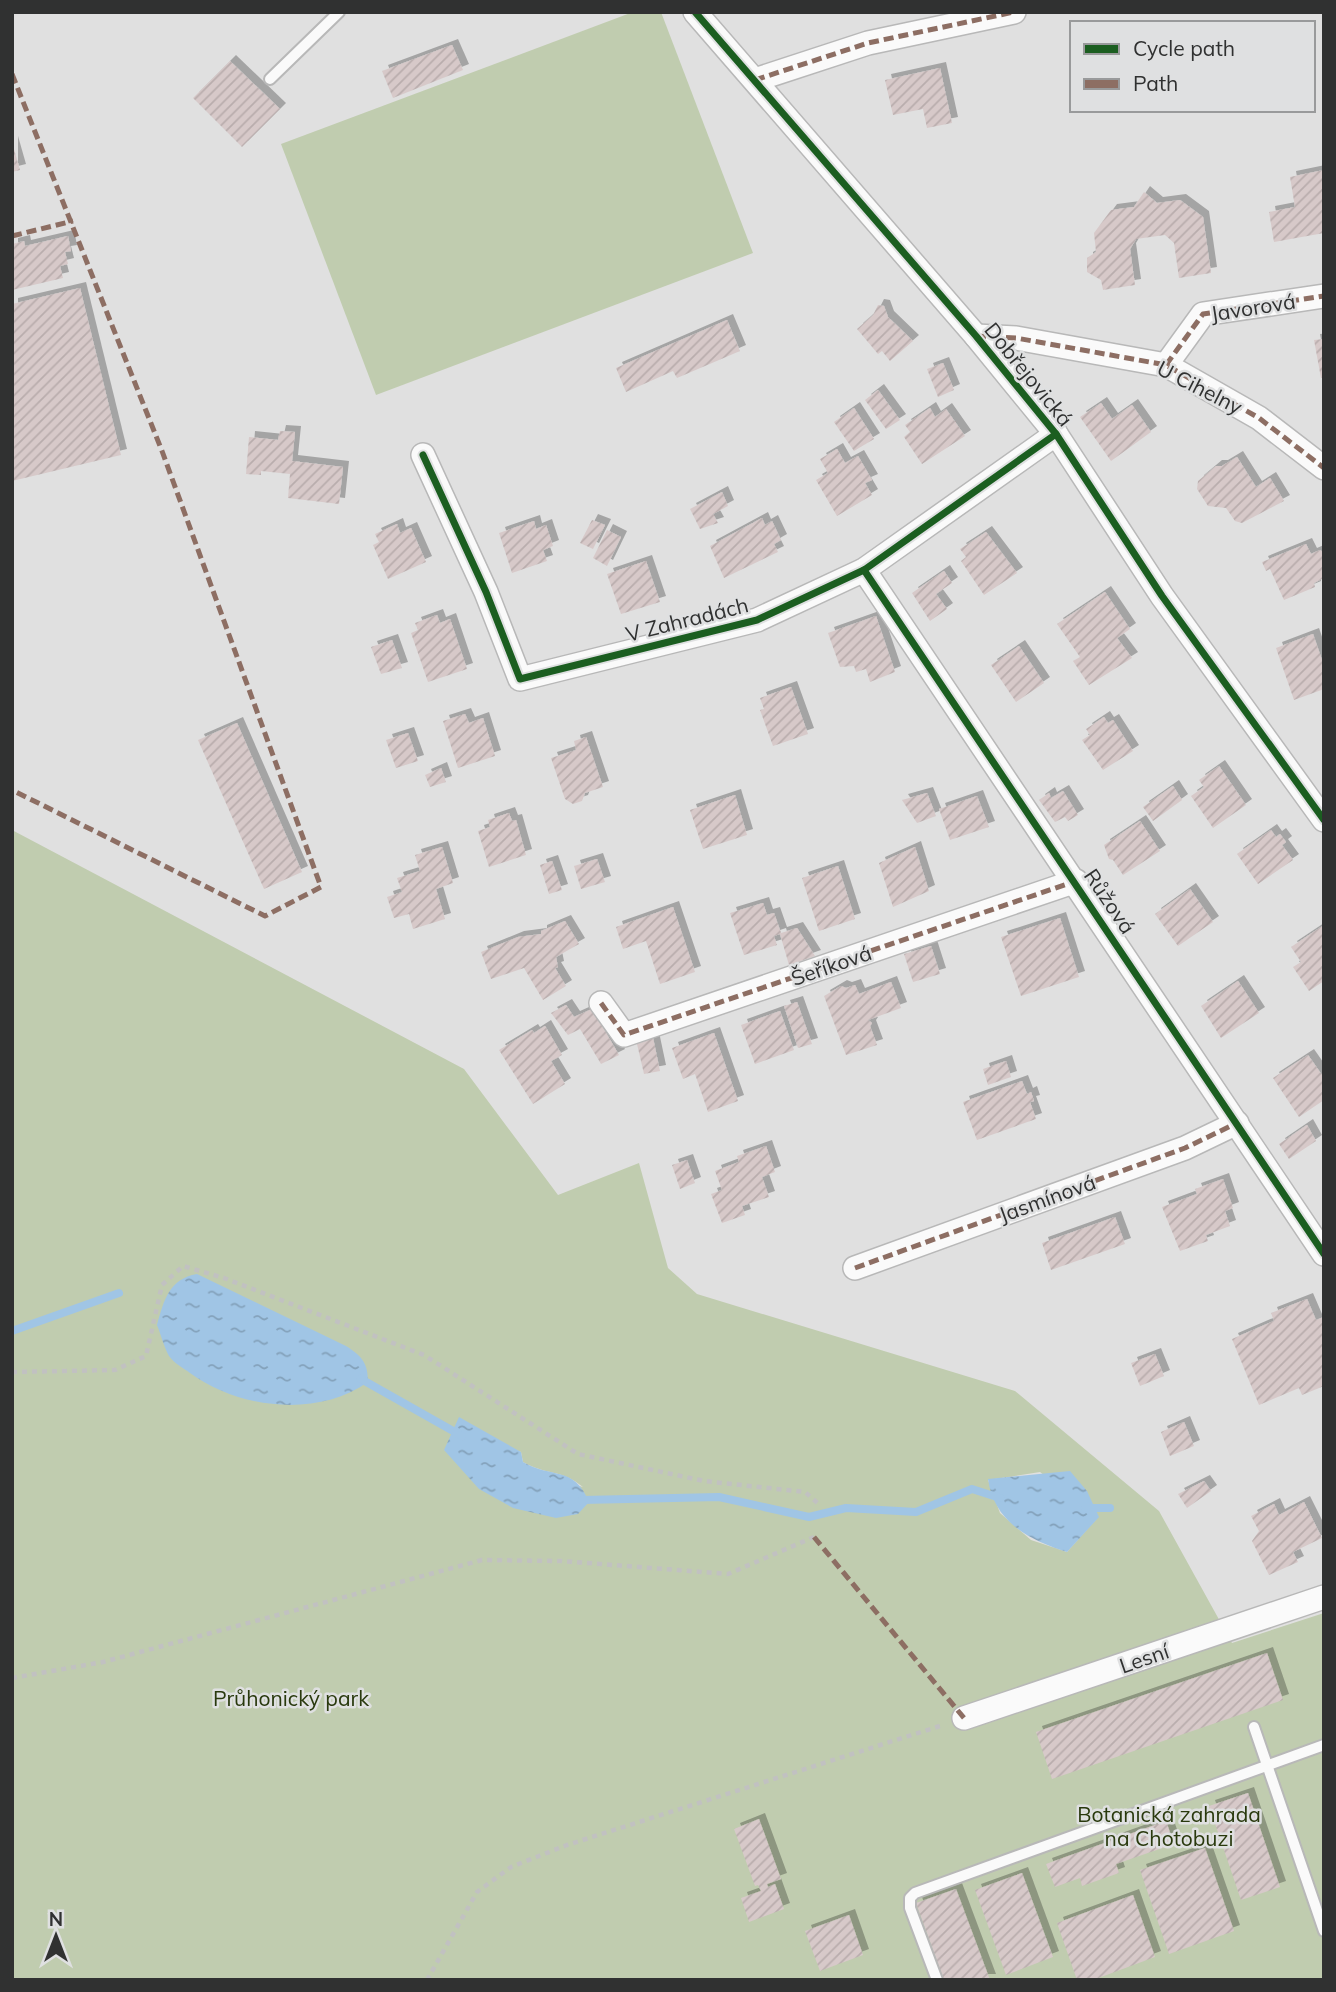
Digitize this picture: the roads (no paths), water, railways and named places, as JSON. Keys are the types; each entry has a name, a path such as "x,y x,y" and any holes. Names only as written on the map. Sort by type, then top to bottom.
{"street":[{"name":"Dobřejovická","path":"695,12 976,336 1056,434 1162,596 1324,821"},
{"path":"755,80 868,43 1014,12"},
{"name":"Javorová","path":"1166,365 1203,314 1324,296"},
{"name":"U Cihelny","path":"976,336 1016,338 1166,365 1259,418 1324,468"},
{"name":"V Zahradách","path":"423,455 486,592 520,679 757,620 864,570 1056,434"},
{"name":"Růžová","path":"864,570 1076,881 1324,1254"},
{"name":"Šeříková","path":"601,1003 624,1035 1076,881"},
{"name":"Jasmínová","path":"855,1268 1185,1149 1237,1123"},
{"name":"Lesní","path":"964,1718 1324,1597"}],"lane":[{"path":"270,79 339,12"},
{"path":"1254,1727 1324,1931"},
{"path":"937,1980 911,1908 910,1898 915,1894 1324,1745"}],"water":[{"path":"197,1274 346,1346 363,1361 368,1382 326,1401 278,1404 231,1395 190,1373 169,1356 157,1325 169,1292 180,1281"},
{"path":"459,1417 521,1452 523,1462 569,1478 583,1490 589,1502 578,1514 556,1518 513,1508 479,1489 444,1450"},
{"path":"1070,1471 1087,1491 1099,1517 1067,1552 1039,1542 1006,1518 992,1494 988,1479"}],"waterway":[{"path":"12,1331 119,1293"},
{"path":"361,1379 462,1436"},
{"path":"582,1500 719,1497 809,1517 846,1508 916,1512 972,1489 1000,1498"},
{"path":"1085,1508 1110,1508"}],"park label":[{"name":"Průhonický park","path":"291,1698"},
{"name":"Botanická zahrada na Chotobuzi","path":"1169,1826"}]}
